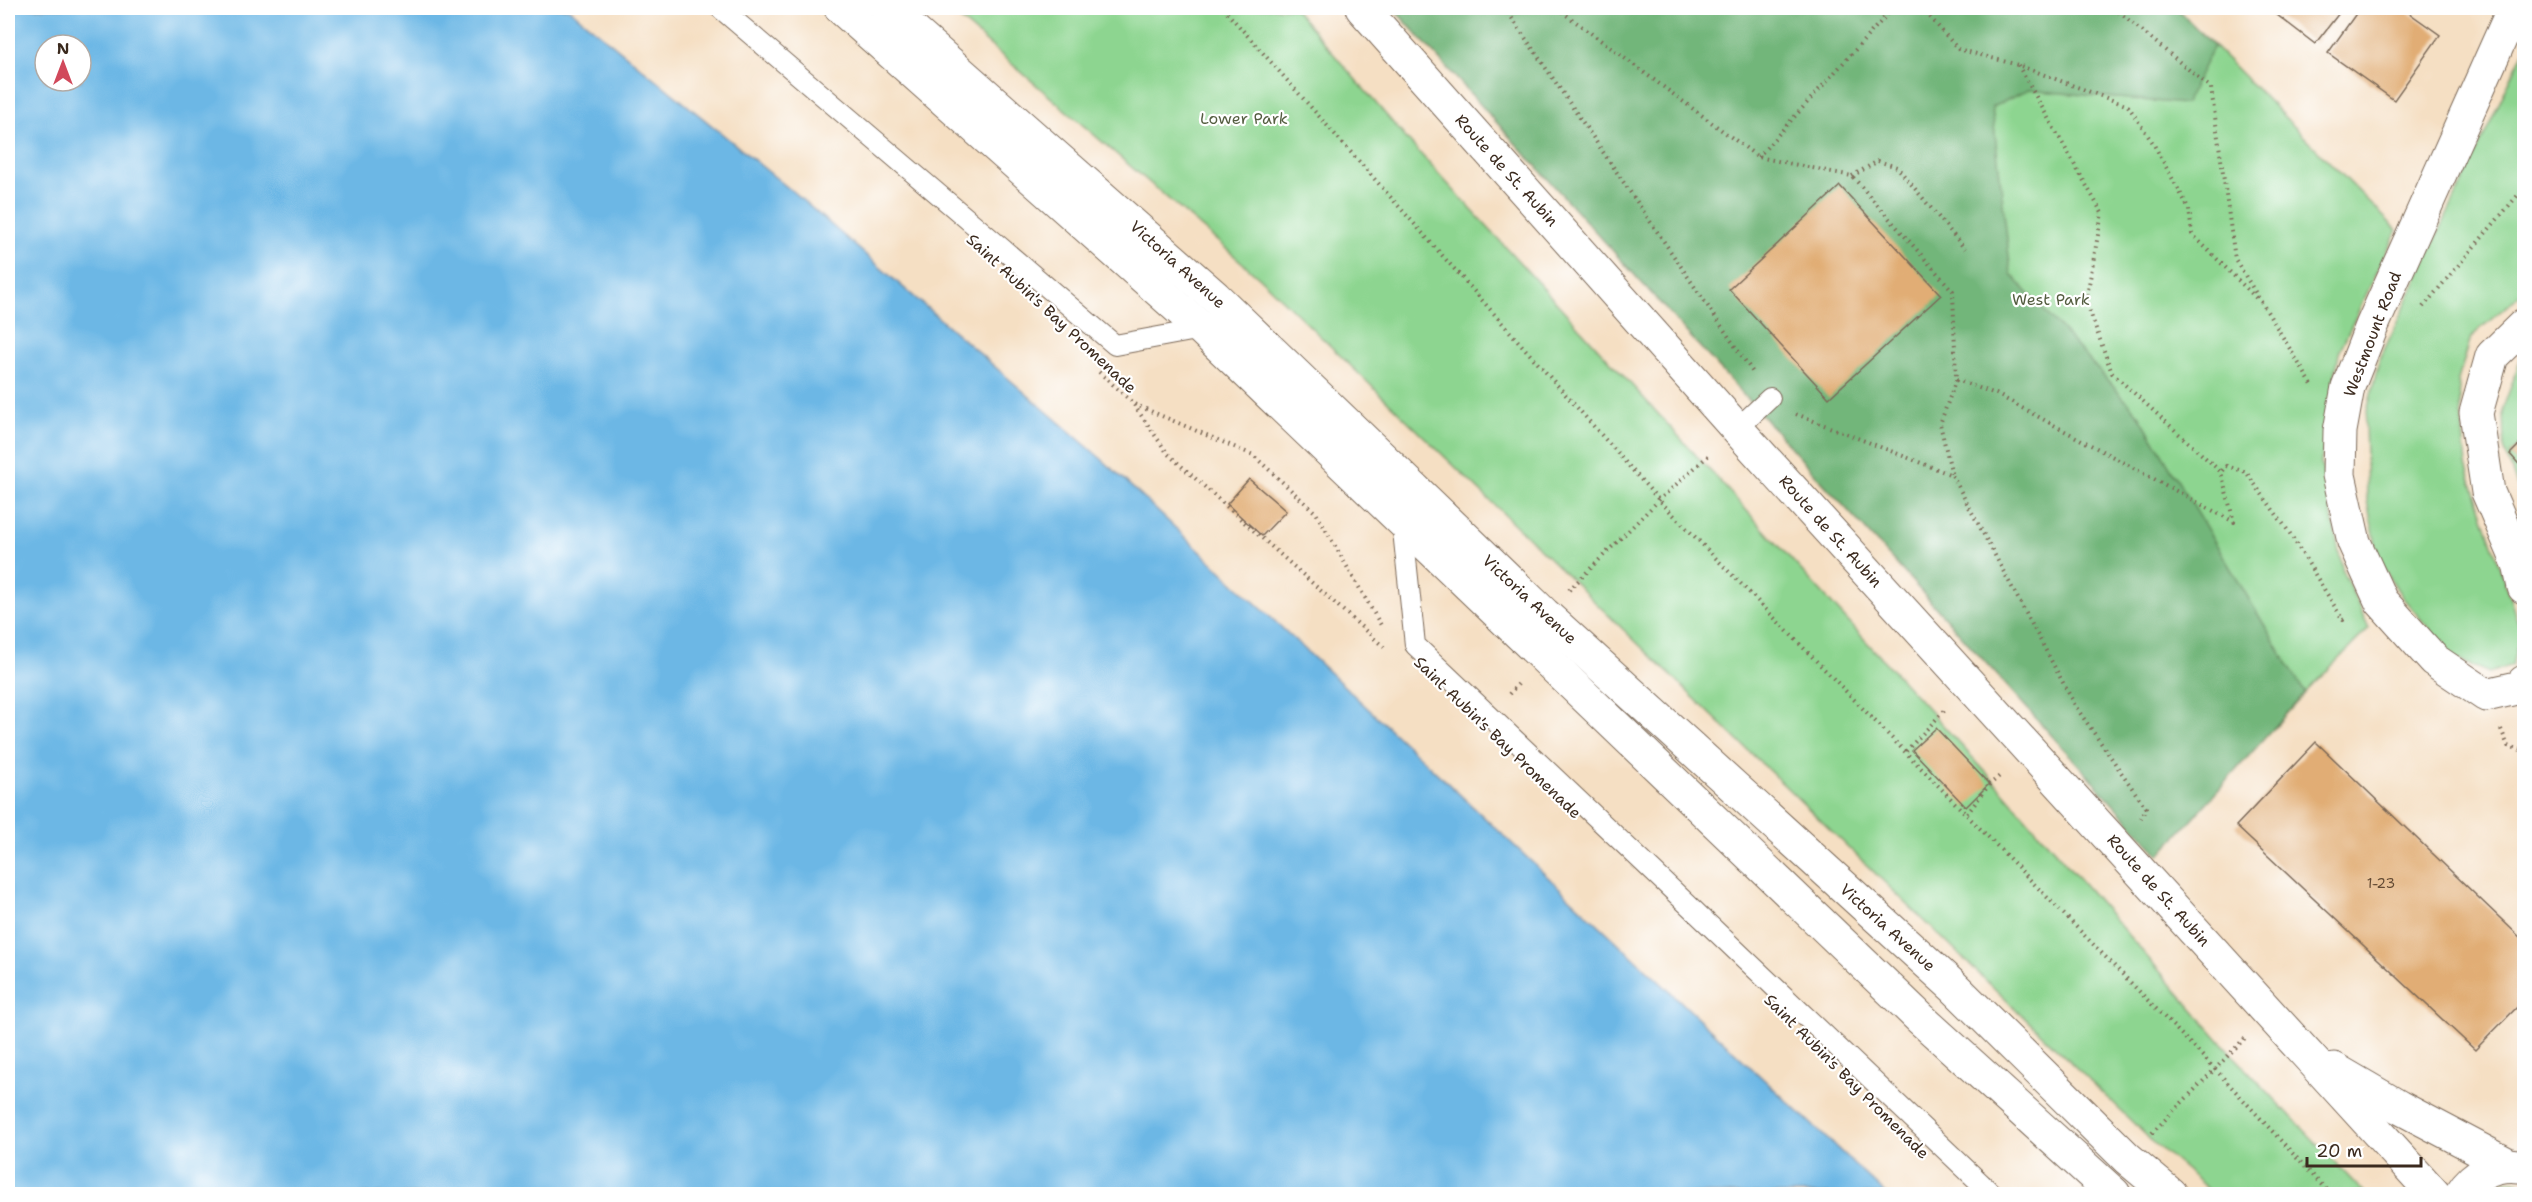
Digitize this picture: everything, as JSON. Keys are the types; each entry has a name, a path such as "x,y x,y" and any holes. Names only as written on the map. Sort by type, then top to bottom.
{"main road":[{"name":"Victoria Avenue","path":"841,8 1202,329 1922,1020 2114,1194"},
{"name":"Victoria Avenue","path":"886,8 1215,297 1544,614 1954,987 2127,1158 2170,1194"},
{"name":"Route de St. Aubin","path":"1362,8 1737,429 2434,1194"},
{"name":"Westmount Road","path":"2514,8 2372,326 2348,387 2340,431 2339,474 2354,542 2381,601 2434,660 2486,695 2521,687 2524,682"},
{"path":"2524,325 2492,356 2476,413 2488,492 2519,564 2524,587"},
{"name":"Route de St. Aubin","path":"2304,1052 2399,1107 2517,1166"},
{"path":"2461,1194 2478,1174 2493,1167 2517,1166"}],"lane":[{"path":"720,8 1115,345 1202,329"},
{"path":"1737,429 1770,398"},
{"path":"1402,520 1415,645 1992,1194"}],"path":[{"path":"683,8 692,15"},
{"path":"1223,8 1659,500 2215,1069 2330,1194"},
{"path":"1505,8 1770,398 1798,415 1953,474"},
{"path":"1557,8 1758,157 1852,176 1953,291 1956,380 1940,424 1953,474 2076,707 2146,808"},
{"path":"1758,157 1893,8"},
{"path":"1922,8 1958,49 2018,65 2128,106 2153,143 2189,209 2192,234 2262,303"},
{"path":"2114,8 2211,88 2235,259 2340,431"},
{"path":"1956,380 1996,394 2234,522 2221,472 2112,373 2086,302 2102,213 2018,65"},
{"path":"1852,176 1878,161 1897,167 1965,249"},
{"path":"2372,326 2422,309 2524,188"},
{"name":"Saint Aubin's Bay Promenade","path":"1090,364 1134,404 1253,455 1316,513 1386,634"},
{"path":"1134,404 1168,454 1388,651"},
{"path":"2221,472 2226,466 2246,472 2289,532 2343,620 2381,601"},
{"path":"1544,614 1694,468"},
{"path":"1906,751 1936,718"},
{"path":"1967,814 1989,785"},
{"path":"2127,1158 2269,1013"}],"green space":[{"name":"Lower Park","path":"947,8 1294,8 1405,137 1993,780 2231,1053 2365,1194 2214,1194 2155,1144 1260,278"},
{"name":"West Park","path":"1393,8 2176,8 2397,230 2339,352 2321,462 2343,572 2369,628 2305,693 2160,855"},
{"name":"West Park","path":"1393,8 2176,8 2214,46 2185,104 2028,90 1992,107 2011,274 2139,415 2305,693 2160,855"},
{"path":"2524,50 2524,291 2471,337 2458,380 2466,465 2521,632 2512,665 2489,673 2454,658 2402,597 2379,560 2367,501 2365,420 2379,361"},
{"path":"2521,359 2524,363 2524,440 2510,454 2524,470 2524,506 2504,448 2503,408"},
{"path":"2502,1181 2515,1181 2524,1185 2524,1194 2478,1194"}],"water":[{"path":"8,8 568,8 792,191 1105,462 1886,1194 8,1194"}],"building":[{"path":"2268,8 2343,8 2315,44"},
{"path":"2360,8 2402,8 2440,35 2394,100 2328,53"},
{"path":"1840,186 1941,295 1829,398 1729,289"},
{"path":"2524,440 2524,470 2510,454"},
{"path":"1249,479 1286,511 1262,536 1227,504"},
{"path":"1936,728 1989,784 1966,807 1912,750"},
{"path":"2316,742 2524,941 2524,1000 2475,1050 2236,826"}]}
